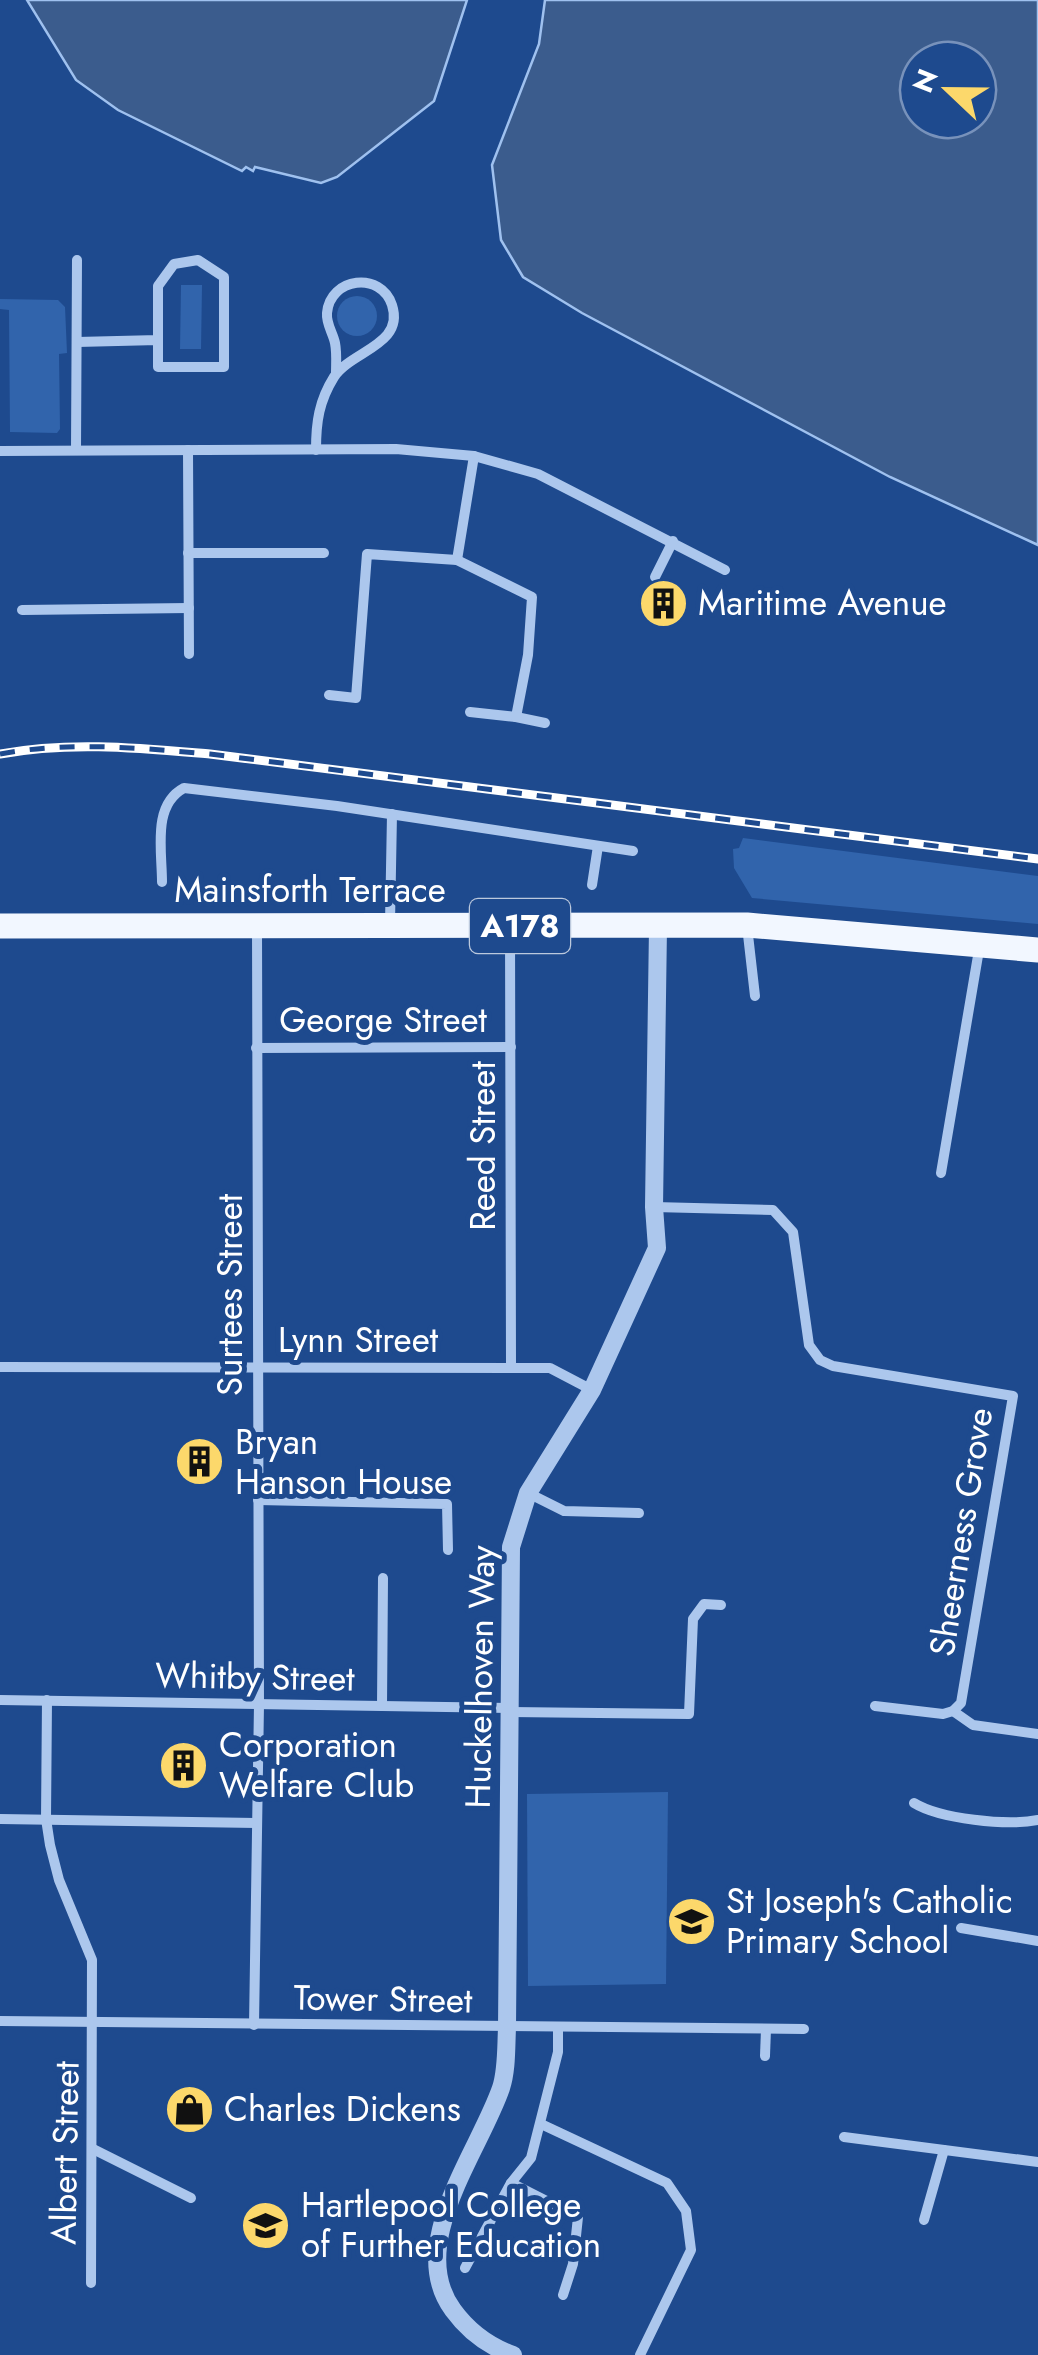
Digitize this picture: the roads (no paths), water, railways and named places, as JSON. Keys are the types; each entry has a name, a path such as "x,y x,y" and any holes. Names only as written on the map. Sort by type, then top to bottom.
{"main road":[{"name":"Mainsforth Terrace","path":"0,926 747,925 1038,950"}],"street":[{"path":"76,449 77,260"},
{"path":"198,260 224,277 224,367 158,367 158,340 158,286 174,264 198,260"},
{"path":"316,450 316,415 336,374 361,352 384,340 392,329 391,300 378,286 367,282 347,284 330,300 327,312 336,348 336,374"},
{"path":"77,342 158,340"},
{"path":"0,451 396,449 474,456 538,474 724,570"},
{"path":"188,450 189,654"},
{"path":"456,560 474,456"},
{"path":"656,576 673,541"},
{"path":"188,553 324,553"},
{"path":"329,695 356,698 367,554 456,560 532,597 528,655 516,717"},
{"path":"22,610 189,608"},
{"path":"470,712 545,723"},
{"path":"162,882 162,812 170,796 184,788 392,814 633,852"},
{"path":"390,926 392,814"},
{"path":"592,885 598,846"},
{"name":"Surtees Street","path":"254,2025 259,1704 258,925"},
{"path":"747,925 755,996"},
{"name":"Reed Street","path":"510,926 511,1366"},
{"name":"Huckelhoven Way","path":"513,2355 474,2334 448,2302 438,2273 437,2244 446,2212 502,2086 508,2028 511,1547 528,1494 592,1390 658,1248 654,1207 658,927"},
{"path":"941,1173 980,943"},
{"name":"George Street","path":"256,1048 511,1047"},
{"name":"Sheerness Grove","path":"654,1207 773,1210 794,1232 809,1345 820,1360 833,1366 1013,1396 961,1703 953,1711"},
{"name":"Lynn Street","path":"0,1367 511,1366 550,1368 592,1390"},
{"path":"528,1494 564,1512 639,1513"},
{"path":"258,1500 447,1504 448,1550"},
{"path":"382,1706 383,1578"},
{"name":"Whitby Street","path":"0,1700 690,1714 692,1618 704,1604 721,1604"},
{"name":"Albert Street","path":"46,1700 46,1820 59,1880 92,1960 91,2283"},
{"path":"876,1706 943,1714 953,1711 972,1725 1038,1734"},
{"path":"914,1803 927,1811 973,1818 1038,1820"},
{"path":"0,1819 257,1823"},
{"path":"961,1928 1038,1942"},
{"name":"Tower Street","path":"0,2021 804,2029"},
{"path":"465,2268 511,2182 530,2158 558,2052 558,2028"},
{"path":"765,2056 766,2030"},
{"path":"541,2124 667,2183 686,2211 691,2250 640,2355"},
{"path":"844,2137 1038,2162"},
{"path":"93,2150 191,2198"},
{"path":"924,2220 944,2150"},
{"path":"511,2182 578,2216 573,2264 563,2295"},
{"path":"460,2233 478,2245"}],"railway":[{"path":"0,754 78,747 210,754 1038,859"}],"place":[{"name":"Maritime Avenue","path":"663,603"},
{"name":"Bryan Hanson House","path":"200,1462"},
{"name":"Corporation Welfare Club","path":"184,1765"},
{"name":"St Joseph's Catholic Primary School","path":"691,1921"},
{"name":"Charles Dickens","path":"189,2109"},
{"name":"Hartlepool College of Further Education","path":"266,2225"}]}
